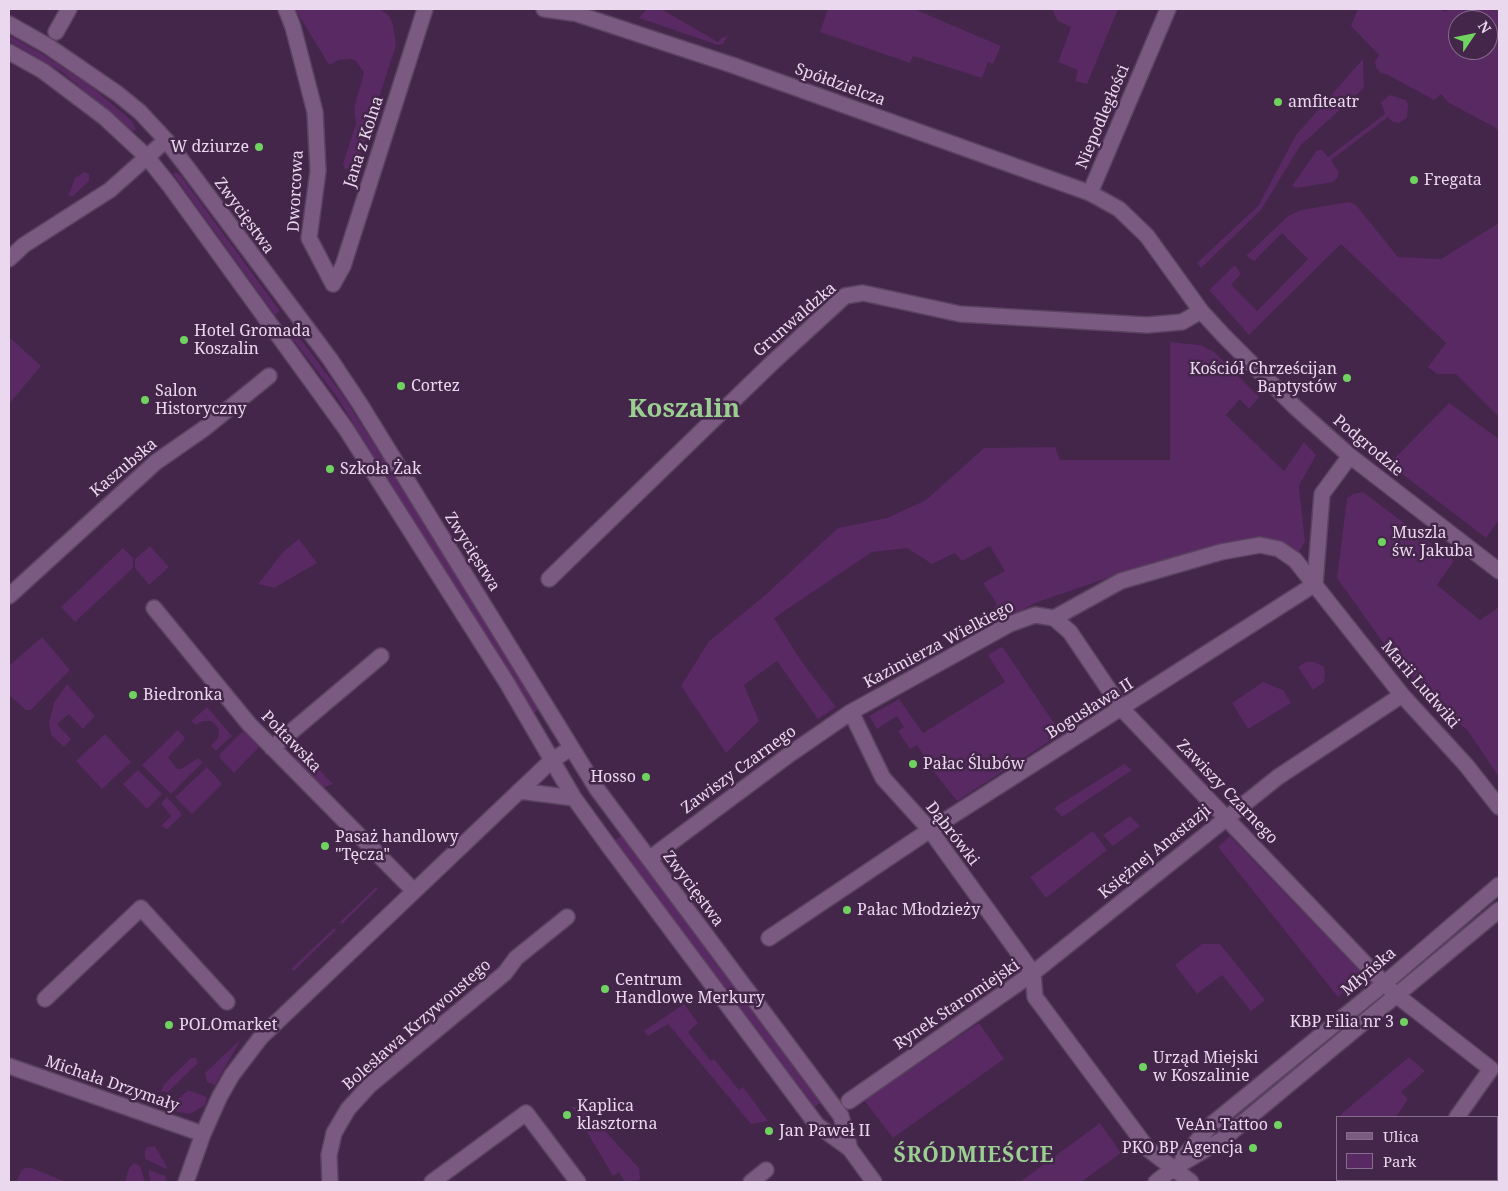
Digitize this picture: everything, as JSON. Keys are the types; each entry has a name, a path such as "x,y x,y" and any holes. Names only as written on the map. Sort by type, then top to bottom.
{"street":[{"path":"56,32 69,9"},
{"name":"Dworcowa","path":"286,9 293,27 315,112 318,171 309,238 333,284"},
{"name":"Jana z Kolna","path":"333,284 343,266 425,9"},
{"name":"Spółdzielcza","path":"544,9 577,14"},
{"name":"Spółdzielcza","path":"562,9 732,65 1090,192"},
{"name":"Niepodległości","path":"1168,9 1090,192 1119,210 1147,236 1187,291"},
{"name":"Zwycięstwa","path":"9,24 48,46 118,94 140,112 166,140 330,360 360,404 597,789 841,1116 850,1149"},
{"name":"Zwycięstwa","path":"9,52 71,90 118,129 146,158 346,429 507,683 574,798 817,1125 850,1149 874,1182"},
{"path":"9,259 24,246 110,190 166,140"},
{"name":"Podgrodzie","path":"1187,291 1202,311 1289,400 1350,456 1499,571"},
{"name":"Grunwaldzka","path":"549,580 773,362 846,296 863,292 960,314 1147,325 1182,322 1202,311"},
{"name":"Kaszubska","path":"9,596 156,462 216,420 269,376"},
{"path":"1315,584 1322,494 1350,456"},
{"path":"1054,618 1120,582 1222,552 1260,545 1280,550 1295,560 1315,584"},
{"name":"Marii Ludwiki","path":"1315,584 1402,695 1466,765 1499,807"},
{"name":"Bogusława II","path":"769,938 930,830 1315,584"},
{"name":"Połtawska","path":"154,608 249,724 414,891"},
{"name":"Kazimierza Wielkiego","path":"851,712 1010,624 1034,615 1054,618"},
{"name":"Zawiszy Czarnego","path":"1054,618 1070,632 1122,709 1390,989 1491,1070 1458,1116"},
{"path":"272,748 381,656"},
{"name":"Księżnej Anastazji","path":"1033,973 1278,777 1402,695"},
{"name":"Zawiszy Czarnego","path":"648,858 790,754 851,712"},
{"name":"Dąbrówki","path":"851,712 883,778 930,830 1033,973"},
{"path":"186,1182 203,1134 232,1075 261,1037 551,760 571,748"},
{"path":"519,791 574,798"},
{"name":"Młyńska","path":"1390,989 1499,884"},
{"path":"45,999 141,908 227,1002"},
{"name":"Młyńska","path":"1156,1182 1174,1168 1212,1124 1390,989 1499,910"},
{"name":"Bolesława Krzywoustego","path":"330,1182 329,1155 332,1140 348,1109 370,1085 505,973 516,958 567,917"},
{"name":"Rynek Staromiejski","path":"849,1101 1033,973 1036,997 1148,1149 1191,1182"},
{"name":"Michała Drzymały","path":"9,1066 203,1134"},
{"path":"432,1182 526,1113 578,1182"},
{"path":"751,1182 766,1170"}],"green space":[{"path":"295,9 380,9 389,16 393,24 396,45 356,169 351,167 345,170 343,164 356,124 354,108 364,73 356,61 351,59 339,60 329,65"},
{"path":"647,9 661,9 718,42 721,38 728,36 723,44 718,45 639,18"},
{"path":"828,9 914,9 1001,46 993,64 988,62 982,78 913,56 910,63 820,32"},
{"path":"1052,9 1118,9 1087,84 1075,81 1078,70 1058,62 1071,27 1058,21"},
{"path":"1358,9 1439,9 1446,12 1448,9 1499,9 1499,133 1496,128 1449,103 1441,94 1434,100 1381,73 1376,68 1375,61 1379,55 1351,26"},
{"path":"9,35 88,84 131,120 136,130 133,131 62,72 9,41"},
{"path":"1363,59 1364,88 1300,146 1261,210 1201,268 1197,263 1258,206 1296,135"},
{"path":"1390,95 1406,100 1408,104 1407,118 1399,123 1393,122 1388,117 1331,160 1338,171 1338,177 1333,182 1297,188 1292,186 1317,150 1322,150 1328,157 1385,114 1381,102"},
{"path":"84,172 89,174 89,181 73,196 68,196 75,178"},
{"path":"176,172 181,176 280,311 275,315 173,174"},
{"path":"1349,202 1356,205 1398,257 1441,259 1499,223 1499,417 1456,374 1437,374 1428,367 1446,343 1341,244 1249,335 1209,290 1235,265 1241,274 1231,285 1257,311 1308,259 1282,233 1254,261 1246,256 1288,216 1301,210"},
{"path":"290,325 342,394 413,505 539,710 533,713 337,397 285,329"},
{"path":"9,337 41,366 9,404"},
{"path":"1170,342 1200,345 1214,352 1259,397 1249,409 1240,399 1226,415 1284,471 1304,442 1316,455 1299,486 1305,542 1299,552 1270,538 1151,563 1035,603 975,635 968,627 990,614 997,604 983,583 1005,571 990,546 962,561 955,553 932,564 907,548 872,552 774,618 802,662 836,707 818,719 777,661 744,685 759,721 726,753 681,686 709,641 762,598 838,528 887,518 926,500 984,448 1055,447 1060,460 1170,460"},
{"path":"1449,403 1499,439 1499,520 1486,538 1389,464"},
{"path":"1363,492 1454,561 1437,585 1480,620 1499,607 1499,777 1468,731 1444,710 1389,651 1337,578 1347,498 1353,494"},
{"path":"299,539 317,563 274,588 258,584 283,552"},
{"path":"150,546 169,567 149,585 135,568 135,559"},
{"path":"123,548 133,558 133,568 75,622 61,607"},
{"path":"42,637 70,670 31,710 26,710 9,695 9,662 11,664"},
{"path":"1001,647 1058,729 1056,737 957,801 934,772 917,745 910,749 898,731 904,727 897,716 877,729 869,716 899,699 923,733 1005,682 988,655"},
{"path":"1306,662 1315,662 1324,667 1324,682 1313,690 1298,667"},
{"path":"1263,682 1283,690 1291,703 1248,729 1232,703"},
{"path":"67,684 95,716 83,729 69,714 57,724 71,739 64,747 51,735 49,722 54,703"},
{"path":"207,707 232,736 216,751 211,746 218,738 219,730 216,725 211,721 203,721 196,725 191,721"},
{"path":"178,730 185,738 168,757 177,769 181,769 198,758 203,762 171,794 142,765"},
{"path":"244,730 259,745 234,773 219,757"},
{"path":"105,734 131,762 102,789 76,761"},
{"path":"302,751 333,784 322,788 294,759"},
{"path":"1124,764 1132,770 1062,817 1054,808"},
{"path":"207,767 222,784 192,814 175,797"},
{"path":"138,770 162,794 147,809 123,784"},
{"path":"167,797 181,813 181,816 167,829 161,826 171,816 161,803"},
{"path":"1130,816 1140,826 1113,846 1103,835"},
{"path":"1093,831 1107,850 1046,898 1030,877"},
{"path":"621,836 820,1103 815,1107 615,840"},
{"path":"1230,836 1360,971 1362,976 1338,997 1218,847"},
{"path":"376,887 378,889 342,924 340,922"},
{"path":"334,928 336,930 294,971 291,969"},
{"path":"1202,944 1220,944 1265,1000 1251,1011 1222,975 1197,994 1175,965"},
{"path":"684,1004 698,1023 688,1032 711,1061 714,1059 739,1090 743,1087 768,1121 751,1124 668,1024 648,1036 644,1031"},
{"path":"979,1023 1004,1059 893,1138 864,1100"},
{"path":"241,1039 215,1085 207,1082 205,1073"},
{"path":"1409,1057 1425,1071 1401,1092 1408,1099 1397,1116 1339,1116"},
{"path":"191,1058 196,1058 198,1063 168,1092 161,1091 164,1084"},
{"path":"188,1090 207,1097 205,1105 190,1114 166,1110"},
{"path":"572,1107 583,1107 639,1168 640,1180 625,1182 619,1172 613,1176"},
{"path":"1100,1123 1121,1153 1081,1182 1020,1182"},
{"path":"155,1146 167,1167 166,1169 145,1159 147,1147"},
{"path":"134,1163 140,1166 145,1182 125,1182 129,1168"},
{"path":"32,1168 66,1182 16,1182 22,1169"},
{"path":"148,1170 166,1176 165,1182 151,1182"}],"place":[{"name":"amfiteatr","path":"1278,102"},
{"name":"W dziurze","path":"259,147"},
{"name":"Fregata","path":"1414,180"},
{"name":"Hotel Gromada Koszalin","path":"184,340"},
{"name":"Kościół Chrześcijan Baptystów","path":"1347,378"},
{"name":"Cortez","path":"401,386"},
{"name":"Salon Historyczny","path":"145,400"},
{"name":"Szkoła Żak","path":"330,469"},
{"name":"Muszla św. Jakuba","path":"1382,542"},
{"name":"Biedronka","path":"133,695"},
{"name":"Pałac Ślubów","path":"913,764"},
{"name":"Hosso","path":"646,777"},
{"name":"Pasaż handlowy \"Tęcza\"","path":"325,846"},
{"name":"Pałac Młodzieży","path":"847,910"},
{"name":"Centrum Handlowe Merkury","path":"605,989"},
{"name":"KBP Filia nr 3","path":"1404,1022"},
{"name":"POLOmarket","path":"169,1025"},
{"name":"Urząd Miejski w Koszalinie","path":"1143,1067"},
{"name":"Kaplica klasztorna","path":"567,1115"},
{"name":"VeAn Tattoo","path":"1278,1125"},
{"name":"Jan Paweł II","path":"769,1131"},
{"name":"PKO BP Agencja","path":"1253,1148"}],"district":[{"name":"Koszalin","path":"684,410"},
{"name":"ŚRÓDMIEŚCIE","path":"974,1156"}]}
